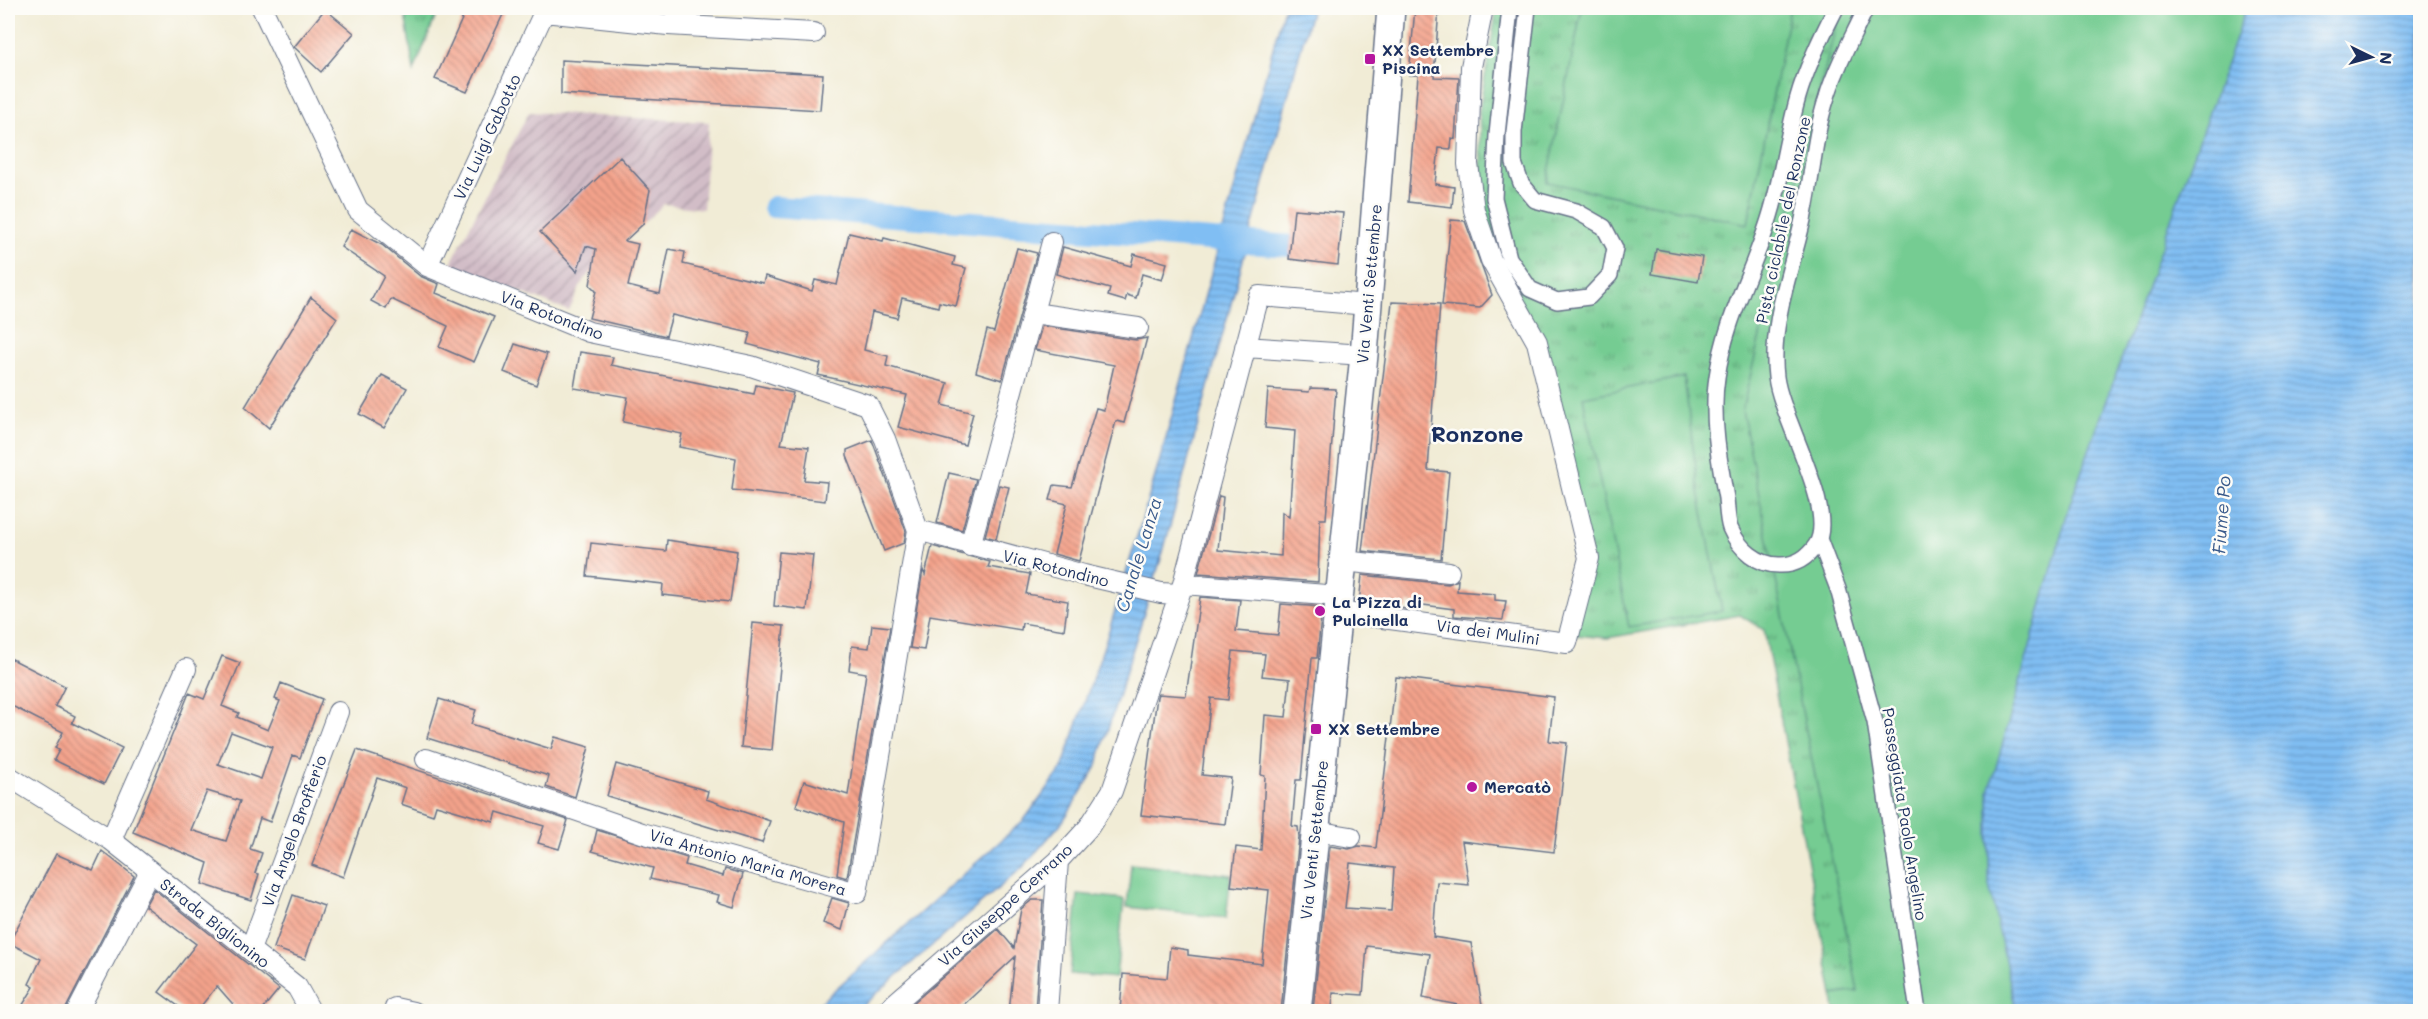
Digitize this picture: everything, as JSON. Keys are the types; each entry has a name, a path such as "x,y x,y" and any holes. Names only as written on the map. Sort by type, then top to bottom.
{"main road":[{"name":"Via Venti Settembre","path":"1297,1011 1364,355 1391,8"}],"street":[{"name":"Via Rotondino","path":"262,8 358,210 427,266 589,332 751,366 868,405 885,439 918,530 970,546 1084,575 1174,591 1338,604"},
{"name":"Via dei Mulini","path":"1338,604 1567,643 1589,558 1537,342 1491,260 1474,210 1468,164 1470,67 1483,8"},
{"path":"1510,8 1497,135 1494,198 1509,258 1530,289 1557,301 1589,297 1610,274 1615,248 1604,227 1576,211 1535,200 1521,183 1514,163 1514,132 1528,8"},
{"name":"Pista ciclabile del Ronzone","path":"1836,8 1815,49 1798,95 1770,216 1734,308 1722,348 1716,381 1719,451 1731,528 1752,558 1766,564 1782,565 1798,562 1819,539 1823,520 1820,503 1782,405 1776,377 1776,339 1781,300 1802,226 1827,97 1866,8"},
{"path":"668,25 692,9"},
{"name":"Via Luigi Gabotto","path":"427,266 545,10"},
{"path":"545,10 668,25 814,33"},
{"path":"970,546 1052,242"},
{"name":"Via Giuseppe Cerrano","path":"885,1011 1058,861 1089,827 1112,791 1174,591 1259,296 1368,304"},
{"path":"1033,313 1138,328"},
{"path":"1245,347 1364,355"},
{"name":"Via Antonio Maria Morera","path":"426,759 642,833 857,893 918,530"},
{"name":"Passeggiata Paolo Angelino","path":"1819,539 1838,589 1875,722 1918,1011"},
{"path":"1343,561 1449,572"},
{"path":"111,840 186,669"},
{"name":"Via Angelo Brofferio","path":"249,950 338,711"},
{"name":"Strada Biglionino","path":"8,776 111,840 297,987 311,1011"},
{"path":"1315,831 1351,837"},
{"path":"1047,1011 1058,861"},
{"path":"77,1011 150,871"}],"shaded area":[{"path":"529,112 709,122 703,209 664,204 584,279 569,311 450,265"}],"green space":[{"path":"404,8 439,8 414,71"},
{"path":"612,8 674,8 662,13"},
{"path":"1497,8 1889,8 1887,986 1833,995 1764,630 1740,615 1607,638 1566,634 1592,561 1542,355 1483,217 1479,111"},
{"path":"1582,8 1790,8 1748,224 1547,182"},
{"path":"1840,8 2420,8 2420,1011 1835,1011 1833,995 1858,991 1742,410"},
{"path":"1684,377 1698,486 1722,611 1629,627 1583,397"},
{"path":"1131,864 1231,875 1226,918 1127,907"},
{"path":"1078,894 1124,899 1116,978 1070,974"}],"water":[{"name":"Canale Lanza","path":"1284,8 1312,8 1163,552 1096,768 1063,821 1023,867 856,1011 810,1012 1024,820 1062,769 1108,634 1159,463"},
{"name":"Fiume Po","path":"2246,8 2420,8 2420,1011 2016,1011 1989,885 1989,792 2070,504"}],"building":[{"path":"467,8 506,8 467,92 435,79"},
{"path":"1415,8 1439,8 1434,77 1459,78 1455,139 1452,138 1451,149 1439,148 1435,184 1454,187 1452,207 1408,202 1418,75 1409,75"},
{"path":"325,9 354,33 321,72 294,47"},
{"path":"561,60 823,74 820,110 561,94"},
{"path":"620,157 650,190 643,224 625,241 638,244 628,286 660,294 669,249 685,252 683,264 763,283 765,276 812,291 815,280 837,285 849,233 883,241 884,238 955,257 953,265 966,268 956,306 939,302 938,307 902,298 897,318 872,312 864,350 888,356 886,366 948,383 942,405 973,413 965,445 898,427 907,395 818,375 821,364 747,344 750,333 672,315 666,336 589,318 596,291 590,285 596,249 586,246 577,271 540,232"},
{"path":"1294,209 1343,213 1338,265 1289,259"},
{"path":"1451,220 1465,221 1492,295 1480,308 1442,305"},
{"path":"351,229 382,245 420,276 439,284 436,293 494,317 474,362 439,347 448,326 391,299 386,309 371,301 384,276 341,247"},
{"path":"1063,247 1131,266 1134,254 1167,263 1162,280 1142,274 1136,298 1127,295 1125,301 1108,296 1110,289 1056,274"},
{"path":"1017,248 1037,253 1002,380 976,372 987,330 994,332"},
{"path":"1656,249 1702,257 1698,282 1652,274"},
{"path":"311,297 337,318 269,428 245,407"},
{"path":"1392,302 1440,304 1428,470 1449,472 1441,559 1362,551"},
{"path":"1042,326 1136,340 1147,338 1124,423 1116,421 1079,561 1054,554 1067,504 1050,500 1054,485 1072,487 1096,408 1104,410 1114,365 1035,350"},
{"path":"515,344 547,354 536,385 504,372"},
{"path":"580,352 613,357 611,365 754,394 756,385 793,393 781,444 809,447 804,480 827,482 825,501 732,490 736,458 679,447 682,434 623,422 628,397 574,388"},
{"path":"382,375 407,388 384,428 359,414"},
{"path":"1310,388 1336,389 1326,519 1320,519 1318,582 1198,573 1219,496 1223,497 1218,550 1281,556 1282,512 1289,517 1295,431 1265,428 1268,389 1309,392"},
{"path":"872,440 906,531 904,543 884,551 847,456 847,450"},
{"path":"949,473 976,479 962,530 937,523"},
{"path":"999,485 1009,487 996,539 985,536"},
{"path":"667,540 737,551 730,602 662,595 663,584 587,576 591,543 666,551"},
{"path":"932,546 990,562 988,567 1030,574 1026,594 1068,601 1064,630 1022,623 1021,630 930,615 924,650 910,648 923,570 925,575"},
{"path":"779,552 813,555 807,610 774,606"},
{"path":"1362,575 1448,584 1458,580 1457,591 1495,594 1495,600 1506,601 1503,620 1454,616 1454,609 1408,603 1407,609 1359,603"},
{"path":"1200,597 1240,600 1236,631 1278,635 1281,604 1322,607 1317,658 1312,658 1301,780 1296,780 1292,826 1298,827 1299,837 1281,1011 1120,1011 1123,974 1167,978 1170,947 1188,950 1188,955 1262,964 1269,890 1231,886 1236,847 1261,850 1265,776 1261,775 1265,715 1286,717 1290,679 1262,676 1265,654 1233,651 1228,700 1211,698 1202,775 1231,778 1225,824 1141,815 1157,697 1158,694 1186,696"},
{"path":"753,623 784,626 772,750 741,747"},
{"path":"872,625 890,627 847,878 837,875 844,822 796,806 804,781 848,795 866,673 849,670 852,646 869,648"},
{"path":"222,656 240,663 222,706 239,713 237,717 268,730 280,701 275,699 281,683 322,699 300,758 293,755 270,822 260,818 250,849 262,853 255,873 259,874 251,900 202,884 208,863 133,832 189,693 204,699","holes":["231,732 272,747 261,779 218,764","207,791 240,801 226,841 191,830"]},
{"path":"8,657 65,686 55,706 75,716 72,723 122,748 104,784 54,760 59,750 55,748 63,732 8,704"},
{"name":"Mercatò","path":"1396,677 1554,697 1549,741 1567,743 1554,852 1462,841 1469,885 1437,882 1433,937 1471,943 1483,1010 1423,998 1430,954 1367,946 1363,995 1333,993 1332,1011 1313,1011 1330,846 1349,849 1359,846 1376,848","holes":["1350,863 1394,868 1391,911 1345,908"]},
{"path":"439,699 476,710 471,724 551,749 555,737 589,747 575,797 546,787 549,776 427,738"},
{"path":"357,750 568,820 559,849 538,843 544,826 497,812 494,822 436,805 433,815 401,804 406,788 377,778 343,877 312,865"},
{"path":"616,764 708,791 706,799 770,821 762,843 607,796"},
{"path":"597,830 687,858 685,865 723,876 725,869 743,874 734,907 717,902 719,895 650,879 653,868 592,851"},
{"path":"102,851 134,876 66,1008 64,1011 19,1011 34,987 29,984 41,959 9,943 56,854 93,870"},
{"path":"154,889 279,989 261,1011 239,1011 217,986 197,1011 185,1011 159,992 196,944 145,906"},
{"path":"293,895 324,906 305,959 274,948"},
{"path":"832,898 849,903 842,930 823,923"},
{"path":"1032,900 1043,900 1035,1011 1009,1011 1015,957 957,1011 904,1011 998,929 1014,948 1021,909"}],"waterway":[{"path":"774,207 1291,246"}],"place":[{"name":"XX Settembre Piscina","path":"1370,59"},
{"name":"La Pizza di Pulcinella","path":"1320,611"},
{"name":"XX Settembre","path":"1316,729"},
{"name":"Mercatò","path":"1472,787"}],"district":[{"name":"Ronzone","path":"1477,434"}]}
